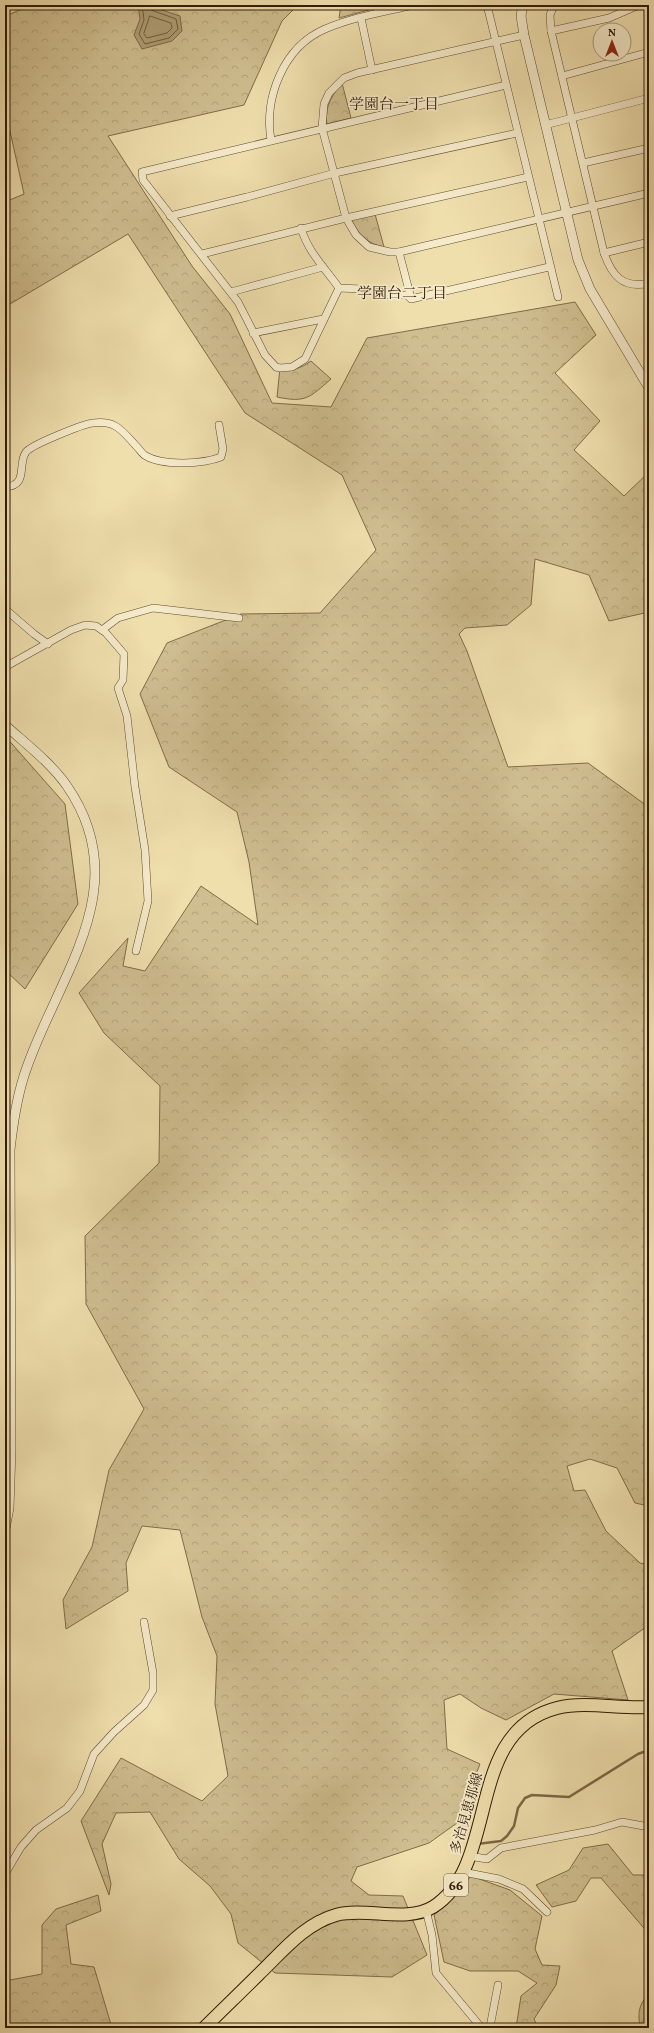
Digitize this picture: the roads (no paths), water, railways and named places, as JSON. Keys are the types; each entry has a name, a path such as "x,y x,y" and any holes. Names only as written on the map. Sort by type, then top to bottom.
{"main road":[{"name":"多治見恵那線","path":"204,2028 291,1942 318,1922 344,1913 396,1914 426,1910 433,1907 454,1888 463,1872 469,1856 494,1769 501,1753 526,1723 557,1708 574,1706 649,1707"}],"street":[{"path":"271,140 269,120 271,99 284,67 309,38 324,30 361,18 413,5"},
{"path":"487,5 494,41 506,85 549,267 558,298"},
{"path":"523,5 521,16 524,35 575,253 584,277 649,388"},
{"path":"554,5 550,15 551,31 604,254 609,268 616,276 629,284 640,285 649,283"},
{"path":"551,31 609,18 639,5"},
{"path":"361,18 372,70"},
{"path":"524,35 372,70 344,78 334,87 324,104 322,128 346,218 356,235 369,247 390,252 399,252 649,193"},
{"path":"562,76 649,52"},
{"path":"339,288 304,359 292,367 280,368 272,364 253,333 238,302 143,180 142,172 506,85"},
{"path":"545,125 649,98"},
{"path":"170,216 335,173 517,133"},
{"path":"583,163 649,148"},
{"path":"202,254 301,228 528,177"},
{"path":"301,228 304,240 312,255 339,288"},
{"path":"604,254 649,242"},
{"path":"399,252 411,299"},
{"path":"231,292 323,267"},
{"path":"411,299 549,267"},
{"path":"339,288 362,289 384,295 407,295 411,299"},
{"path":"253,333 323,319"},
{"path":"5,487 14,486 19,480 26,452 35,445 90,423 109,422 121,429 145,456 159,460 181,462 208,462 221,457 223,449 219,425"},
{"path":"102,630 118,618 153,608 239,618"},
{"path":"5,609 48,644"},
{"path":"5,667 71,630 85,625 96,626 102,630 124,654 123,680 118,688 128,716 135,787 145,850 148,901 136,951"},
{"path":"5,725 67,785 79,804 87,823 96,863 95,894 86,929 27,1066 14,1113 10,1150 9,1508 5,1529"},
{"path":"5,1874 21,1847 36,1830 67,1808 80,1791 94,1754 114,1732 144,1705 153,1690 153,1674 144,1622"},
{"path":"469,1856 487,1859 502,1848 595,1830 622,1822 649,1827"},
{"path":"463,1872 499,1879 523,1889 547,1912"},
{"path":"426,1910 432,1935 436,1973 480,2026 486,2028 490,2027 498,1985"}],"water":[{"path":"138,5 147,5 180,16 182,31 172,41 142,49 134,35 140,19"}],"waterway":[{"path":"477,1844 501,1841 507,1836 514,1826 518,1808 525,1798 532,1795 569,1797 638,1754 649,1750"}],"district":[{"name":"学園台一丁目","path":"394,104"},
{"name":"学園台二丁目","path":"402,293"}]}
